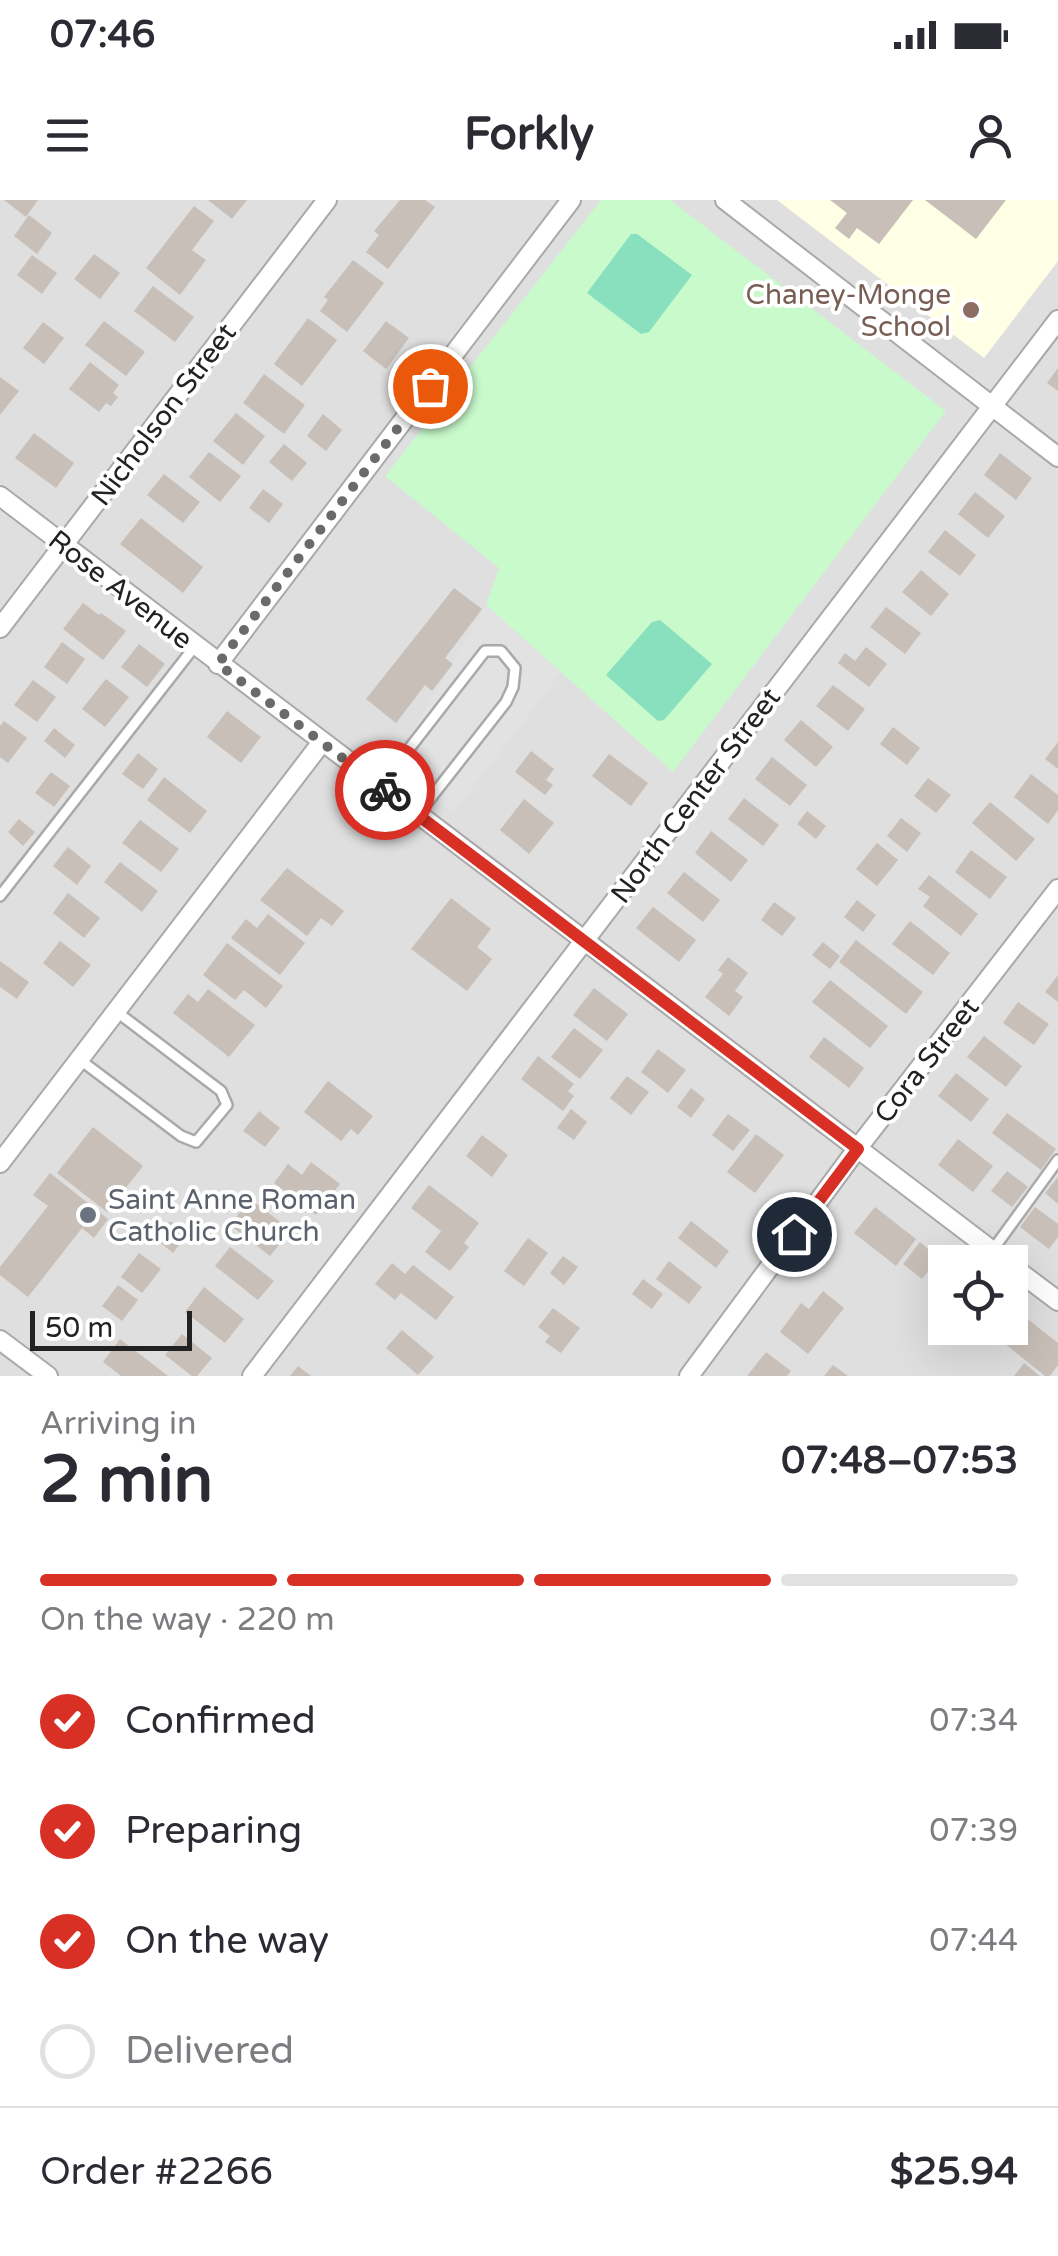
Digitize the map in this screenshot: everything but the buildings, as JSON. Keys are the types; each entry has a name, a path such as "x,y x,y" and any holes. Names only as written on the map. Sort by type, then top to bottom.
{"street":[{"name":"Nicholson Street","path":"0,628 327,200"},
{"path":"218,664 571,200"},
{"path":"725,200 1058,456"},
{"name":"North Center Street","path":"252,1376 1058,320"},
{"name":"Rose Avenue","path":"0,496 985,1245"},
{"path":"0,1162 322,742"},
{"name":"Cora Street","path":"689,1376 1058,889"},
{"name":"Rose Avenue","path":"1028,1278 1058,1301"},
{"path":"0,1340 48,1376"}],"lane":[{"path":"0,896 195,646"},
{"path":"380,786 485,651 501,651 516,668 506,702 418,816"},
{"path":"79,1059 181,1136 196,1142 227,1106 221,1091 116,1011"},
{"path":"1011,1245 1058,1160"}],"shaded area":[{"path":"0,200 1058,200 1058,1376 0,1376"},
{"name":"Chaney-Monge School","path":"777,200 1058,200 1058,261 984,358"},
{"path":"486,605 561,673 453,813 393,765"}],"green space":[{"path":"601,200 670,200 946,411 673,772 486,605 499,568 385,476"},
{"path":"631,234 637,234 692,275 649,332 641,334 587,293"},
{"path":"660,620 712,664 664,720 658,721 606,675 652,622"}],"way so far":[{"path":"385,790 218,664 430,386"}],"place":[{"name":"Chaney-Monge School","path":"971,310"},
{"name":"Saint Anne Roman Catholic Church","path":"88,1215"}],"route":[{"path":"385,790 858,1149 794,1234"}]}
